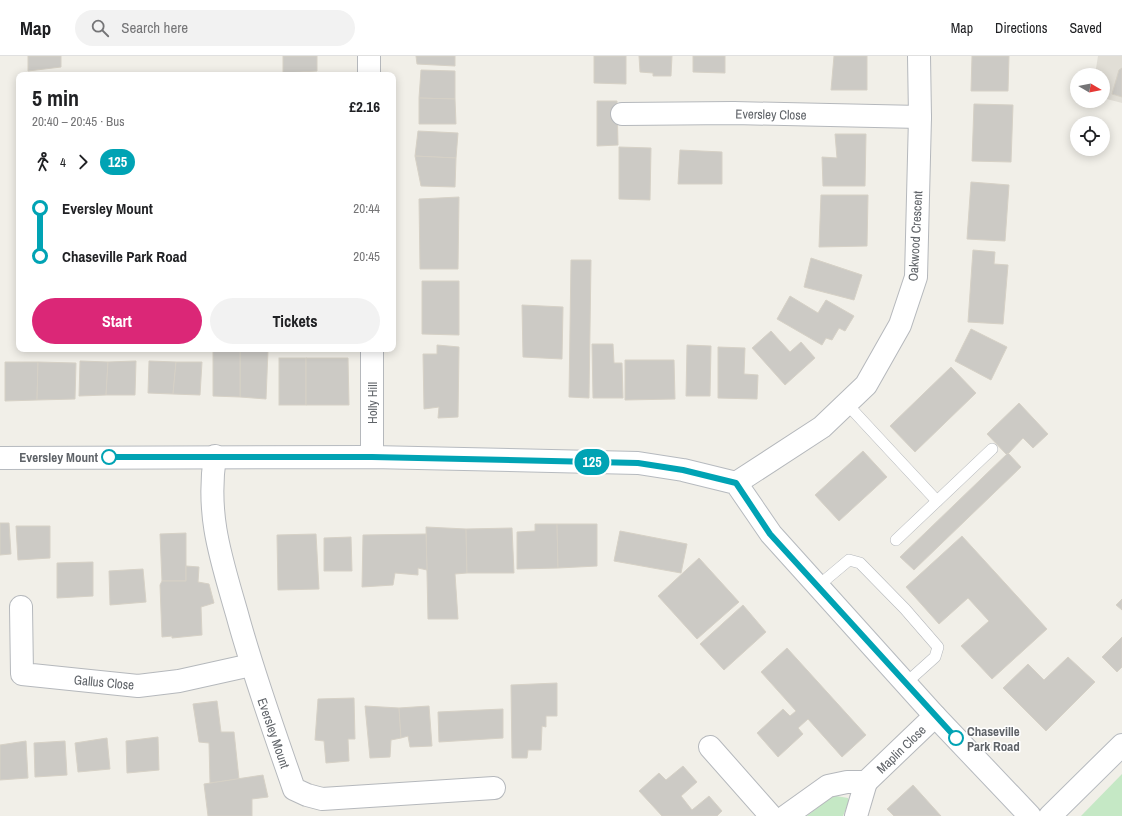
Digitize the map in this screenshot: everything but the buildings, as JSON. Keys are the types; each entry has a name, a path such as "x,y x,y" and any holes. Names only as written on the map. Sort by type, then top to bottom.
{"street":[{"path":"369,56 369,72"},
{"name":"Oakwood Crescent","path":"736,483 822,427 866,385 900,325 916,277 920,117 919,56"},
{"name":"Eversley Close","path":"622,114 734,113 920,117"},
{"name":"Holly Hill","path":"372,352 372,457"},
{"path":"0,458 215,456 372,457 638,463 683,470 736,483 770,534 935,716 1030,816"},
{"name":"Eversley Mount","path":"215,456 211,492 217,543 251,665 294,789 307,795 322,799 494,788"},
{"name":"Gallus Close","path":"21,607 22,674 138,686 179,681 251,665"},
{"name":"Maplin Close","path":"856,816 866,782 935,716"},
{"path":"1050,816 1122,745"},
{"path":"710,747 772,816"},
{"name":"Maplin Close","path":"786,816 828,786 847,782 866,782"}],"lane":[{"path":"846,403 937,501"},
{"path":"896,540 992,449"},
{"path":"818,586 849,560 860,563 905,609 938,647 935,657 906,684"}],"shaded area":[{"path":"1098,56 1122,56 1122,103 1110,100 1110,68 1096,68"}],"green space":[{"path":"1122,774 1122,816 1081,816"},
{"path":"836,796 848,798 849,801 843,816 807,816 830,798"}],"bus line":[{"name":"125","path":"109,457 372,457 638,463 683,470 736,483 770,534 956,738"}],"place":[{"name":"Eversley Mount","path":"109,457"},
{"name":"Chaseville Park Road","path":"956,738"}]}
